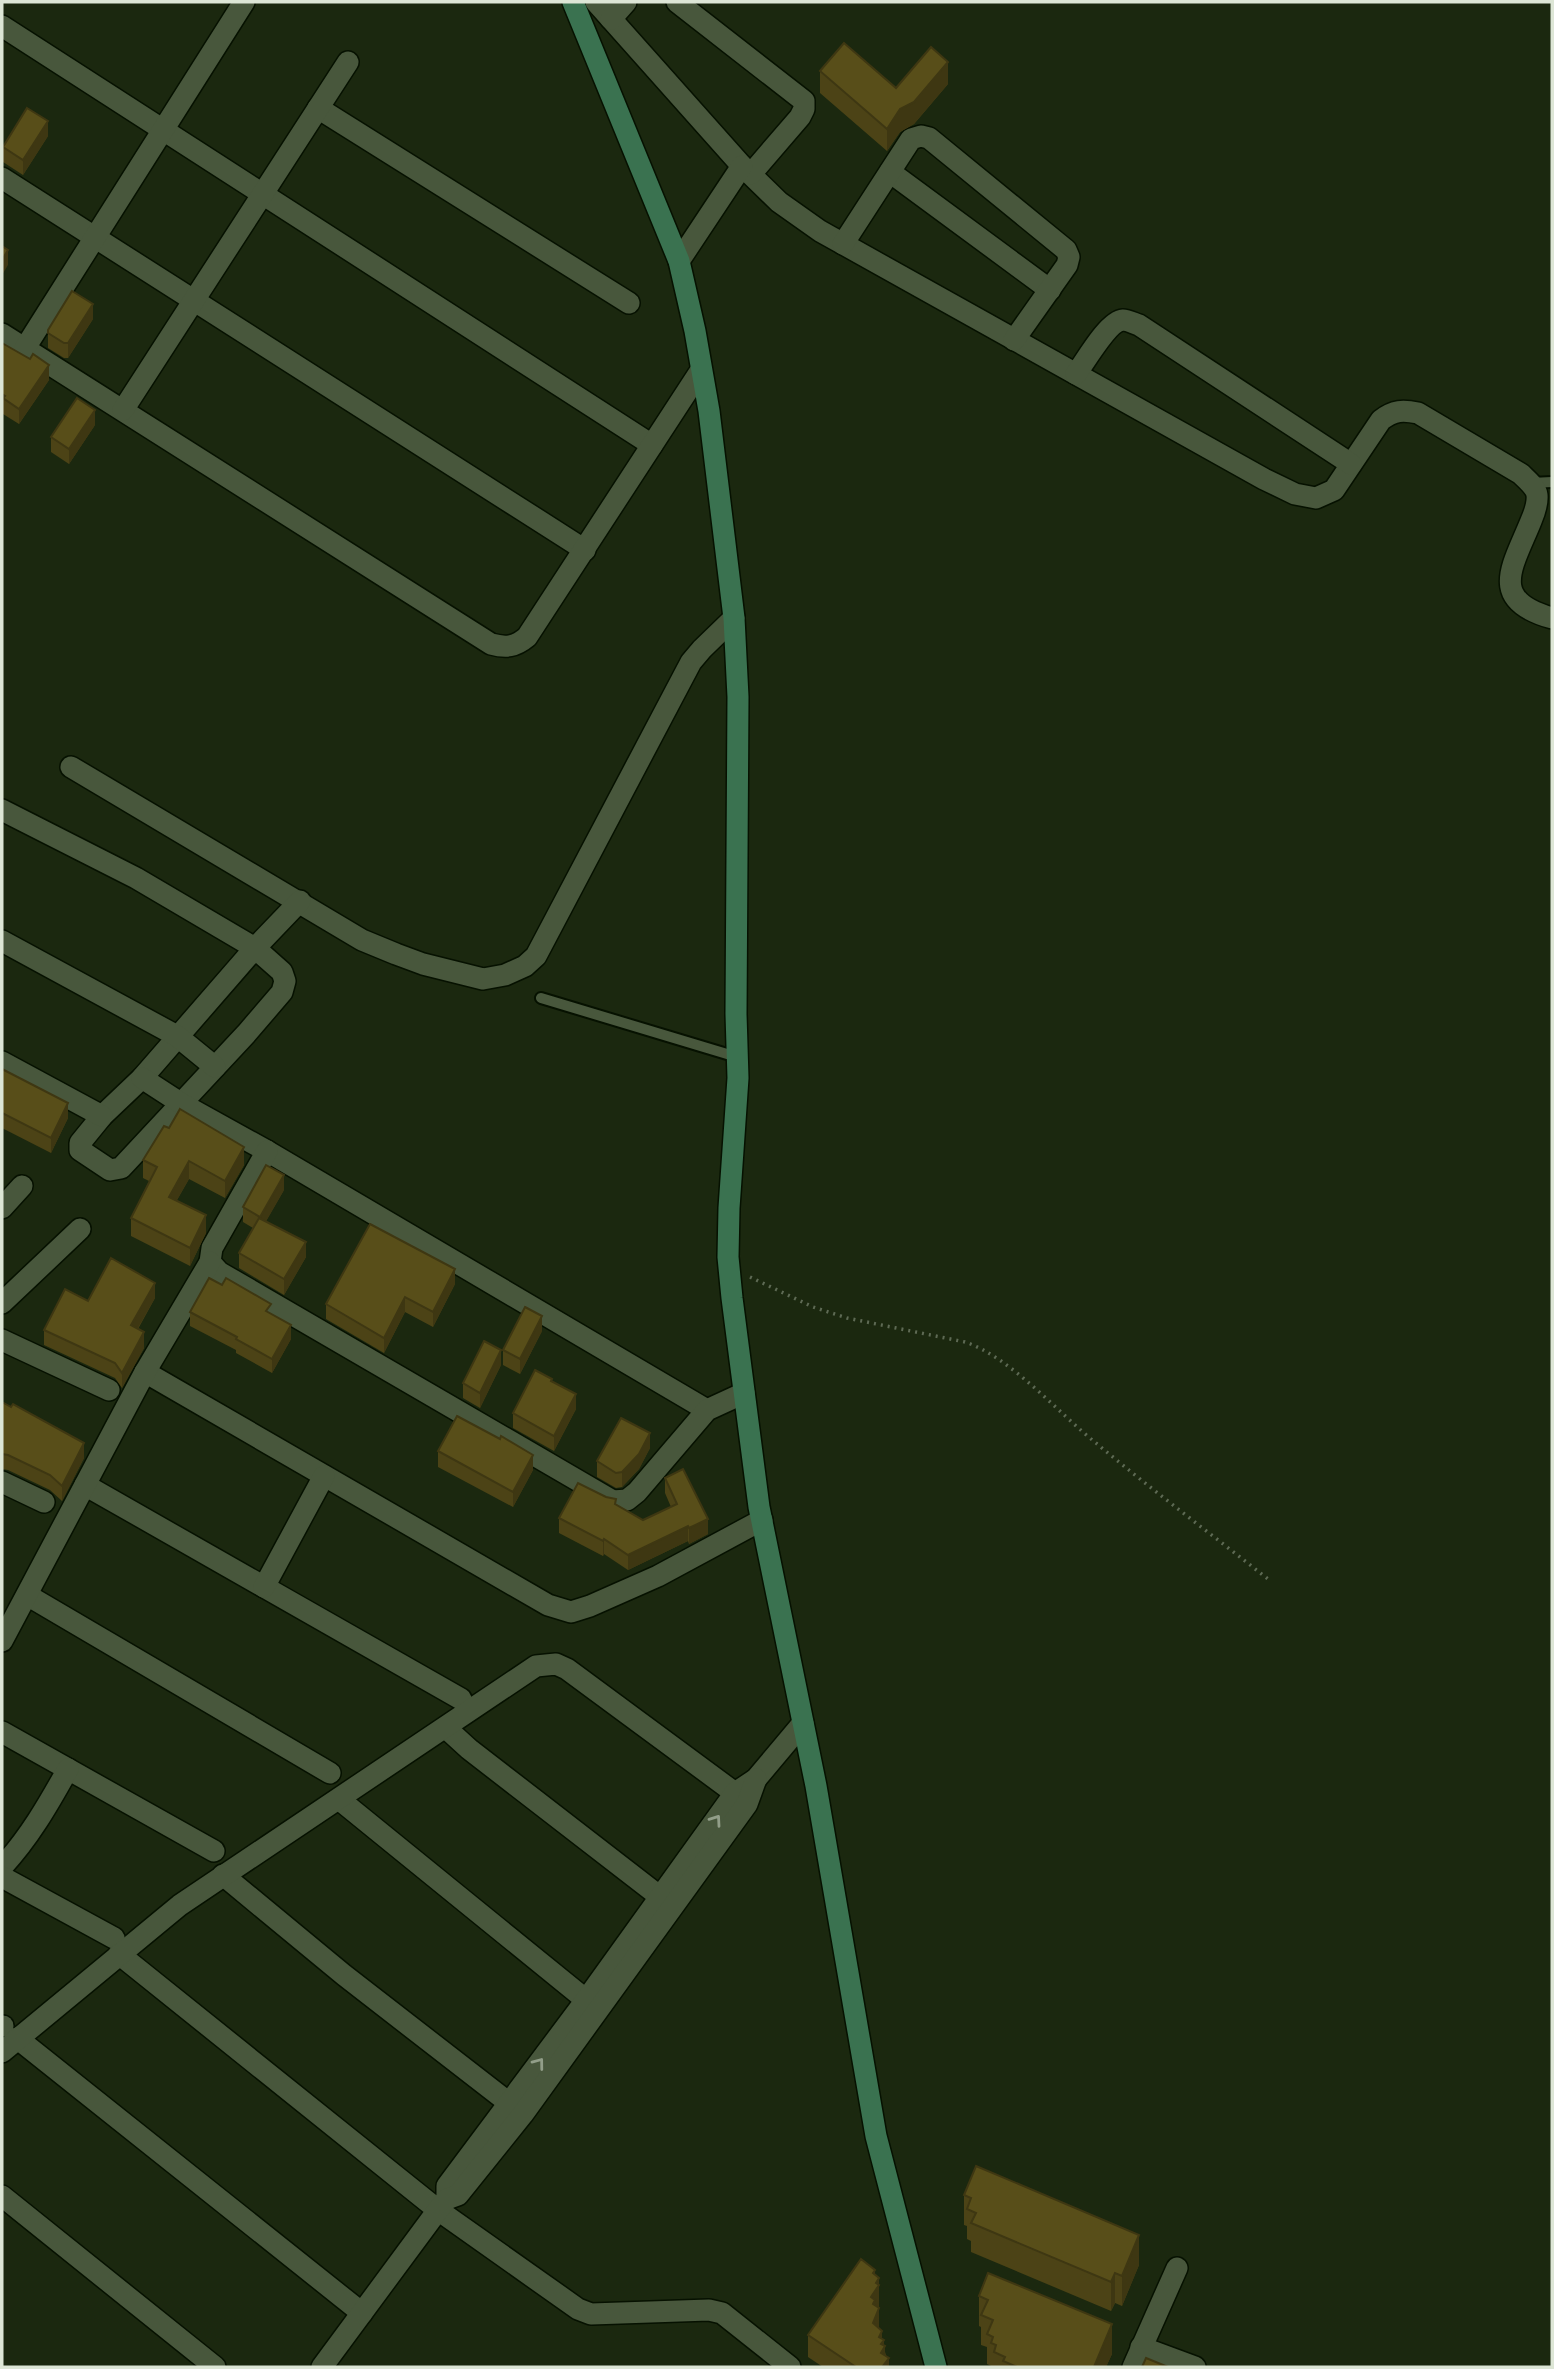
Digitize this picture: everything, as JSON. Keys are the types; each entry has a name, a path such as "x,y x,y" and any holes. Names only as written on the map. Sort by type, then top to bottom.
{"street":[{"path":"25,348 244,2"},
{"path":"573,2 679,261 709,411 734,618 739,760 738,1078 729,1208 729,1266 762,1520 819,1800 876,2136 936,2367"},
{"path":"596,2 746,170 779,202 820,231 1264,480 1295,494 1316,498 1334,490 1381,420 1390,413 1404,410 1418,413 1521,474 1531,483 1537,494 1535,509 1510,574 1509,586 1523,604 1552,618"},
{"path":"611,19 626,2"},
{"path":"677,2 804,101 800,117 746,170 679,261"},
{"path":"2,26 652,445"},
{"path":"123,411 348,62"},
{"path":"318,108 629,303"},
{"path":"843,244 911,139 920,136 937,143 1066,250 1069,257 1068,265 1014,340"},
{"path":"890,173 1050,290"},
{"path":"2,178 584,550"},
{"path":"1076,374 1108,329 1115,322 1125,320 1139,326 1351,464"},
{"path":"2,334 491,644 503,648 516,646 527,638 701,369"},
{"path":"71,767 362,940 423,964 483,979 505,975 525,966 536,956 691,662 734,618"},
{"path":"2,810 136,878 255,948 282,972 285,981 282,992 182,1104 121,1168 110,1170 80,1150 79,1146 102,1116 142,1078 255,948 300,901"},
{"path":"2,941 177,1036 215,1067"},
{"path":"2,1062 102,1116"},
{"path":"142,1078 182,1104 267,1151 707,1410"},
{"path":"2,1641 145,1372 210,1262 212,1248 267,1151"},
{"path":"2,1303 80,1228"},
{"path":"210,1262 219,1272 613,1501 626,1500 637,1492 707,1410 744,1393"},
{"path":"2,1340 109,1390"},
{"path":"145,1372 548,1605 571,1612 658,1576 762,1520"},
{"path":"264,1587 324,1476"},
{"path":"2,1482 44,1502"},
{"path":"85,1485 461,1699"},
{"path":"27,1595 330,1773"},
{"path":"362,2313 6,2036 116,1946 340,1800 536,1666 556,1664 566,1669 735,1793"},
{"path":"667,1903 735,1793 756,1779 803,1723"},
{"path":"446,1728 469,1749 667,1903"},
{"path":"2,1732 214,1851"},
{"path":"2,1867 22,1846 68,1769"},
{"path":"322,2367 443,2204 447,2186 516,2108 667,1903 747,1804 756,1779"},
{"path":"340,1800 592,2005"},
{"path":"223,1875 344,1976 516,2108"},
{"path":"2,1877 116,1946 578,2308 598,2314 709,2310 722,2314 790,2367"},
{"path":"2,2196 215,2367"},
{"path":"1133,2367 1177,2268"},
{"path":"1141,2347 1195,2367"}],"lane":[{"path":"1531,483 1552,482"},
{"path":"541,998 737,1057"}],"path":[{"path":"729,1266 813,1307 979,1347 998,1359 1095,1443 1268,1580"}],"building":[{"path":"844,43 896,88 931,47 948,62 914,102 900,109 887,129 820,71"},
{"path":"27,108 48,121 23,160 3,147"},
{"path":"2,246 8,250 2,260"},
{"path":"72,291 93,304 68,343 64,343 48,333 48,330"},
{"path":"2,343 30,359 33,354 49,365 19,409 3,398"},
{"path":"77,398 95,410 69,449 51,437"},
{"path":"2,1069 68,1103 51,1138 2,1113"},
{"path":"180,1109 244,1147 225,1181 189,1161 169,1197 206,1215 190,1248 131,1218 157,1167 143,1160 164,1126 169,1128"},
{"path":"266,1165 284,1175 260,1217 243,1207"},
{"path":"259,1218 306,1242 284,1279 239,1253"},
{"path":"370,1224 455,1269 433,1312 405,1297 384,1338 326,1304"},
{"path":"111,1258 155,1283 131,1325 144,1332 122,1373 115,1363 44,1330 65,1289 88,1301"},
{"path":"209,1278 222,1285 226,1278 271,1304 266,1311 291,1325 272,1359 190,1312"},
{"path":"525,1307 542,1316 520,1359 503,1350"},
{"path":"484,1341 501,1350 480,1393 463,1383"},
{"path":"535,1370 576,1394 554,1436 513,1413"},
{"path":"2,1402 11,1407 13,1404 84,1443 62,1486 50,1475 2,1454"},
{"path":"457,1416 500,1439 501,1436 533,1455 513,1492 438,1451"},
{"path":"621,1418 650,1433 639,1454 622,1472 616,1473 597,1461"},
{"path":"683,1469 708,1519 628,1555 604,1539 603,1541 559,1518 578,1483 616,1499 615,1504 643,1520 677,1504 665,1478"},
{"path":"976,2166 1139,2235 1122,2276 1115,2273 1111,2282 971,2223 976,2213 967,2209 971,2198 964,2195"},
{"path":"861,2259 875,2270 873,2273 879,2278 876,2283 879,2285 871,2297 875,2300 873,2304 879,2308 873,2323 882,2331 879,2337 884,2340 881,2344 885,2346 881,2353 889,2358 883,2366 885,2367 856,2367 808,2335"},
{"path":"988,2273 1112,2324 1094,2367 1017,2367 1003,2361 1005,2357 994,2352 996,2345 991,2343 993,2337 987,2334 993,2320 981,2315 988,2300 979,2296"},
{"path":"1146,2358 1168,2367 1142,2367"}]}
